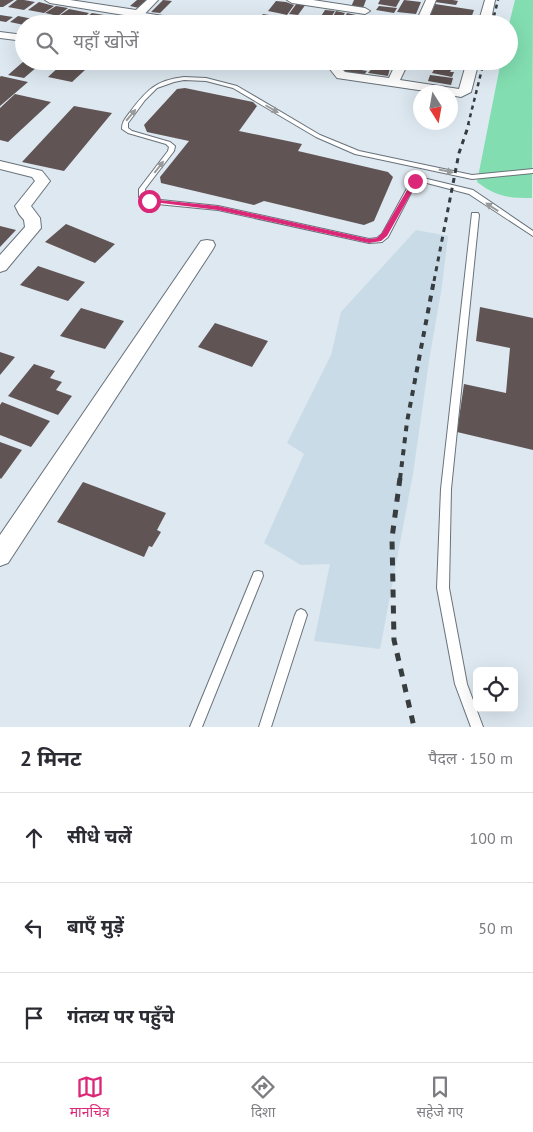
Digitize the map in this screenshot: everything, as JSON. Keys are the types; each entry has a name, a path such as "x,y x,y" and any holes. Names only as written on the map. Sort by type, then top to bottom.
{"street":[{"path":"50,0 138,14 153,0"},
{"path":"292,0 365,11"},
{"path":"363,15 370,0"},
{"path":"424,15 431,0"},
{"path":"486,15 490,0"},
{"path":"1,36 15,37"},
{"path":"339,70 341,75 461,93 465,92 471,70"},
{"path":"393,82 398,70"},
{"path":"0,165 37,174 43,181 23,206 24,211 32,218 33,228 0,266"},
{"path":"0,555 207,245"}],"lane":[{"path":"138,14 144,15"},
{"path":"533,171 472,177 356,153 335,145 222,81 203,79 167,81 155,87 125,123 125,128 130,132 168,142 172,146 171,151 142,189 143,197 149,201 218,208 369,241 379,240 385,235 415,181 423,180 471,192 533,234"},
{"path":"471,192 472,177"},
{"path":"475,215 446,489 443,588 461,684 477,727"},
{"path":"196,727 258,576"},
{"path":"264,727 301,615"}],"shaded area":[{"path":"416,230 448,236 413,474 380,649 314,641 330,564 301,565 264,543 304,454 287,443 331,355 341,312"}],"green space":[{"path":"515,0 533,0 532,198 503,196 477,182 499,70 518,70 518,15 511,15"}],"building":[{"path":"0,0 14,0 0,7"},
{"path":"17,0 35,2 24,10 8,7"},
{"path":"137,0 147,0 139,8 130,6"},
{"path":"163,0 172,1 160,13 151,12"},
{"path":"354,0 366,0 363,8 351,7"},
{"path":"380,0 400,0 396,7 378,4"},
{"path":"404,0 421,2 416,14 397,12"},
{"path":"436,0 458,1 456,5 435,2"},
{"path":"276,1 294,5 287,15 268,11"},
{"path":"39,2 54,6 44,13 28,10"},
{"path":"297,3 306,4 298,15 289,14"},
{"path":"435,4 474,10 472,15 430,15"},
{"path":"56,6 68,8 59,15 45,13"},
{"path":"379,6 397,8 394,13 376,10"},
{"path":"69,9 89,13 87,15 60,15"},
{"path":"325,10 335,11 332,15 322,15"},
{"path":"336,11 345,13 344,15 334,15"},
{"path":"0,15 13,17 6,22 0,21"},
{"path":"15,69 33,70 24,78 8,75"},
{"path":"56,70 85,70 72,82 48,77"},
{"path":"362,70 367,71 364,75 342,71"},
{"path":"371,70 390,70 388,76 368,73"},
{"path":"434,70 451,70 450,72 454,72 452,77 432,73"},
{"path":"430,75 453,78 451,85 428,81"},
{"path":"0,77 28,82 0,106"},
{"path":"185,88 253,102 257,106 239,131 302,144 298,151 388,172 393,177 374,221 364,225 264,201 254,205 161,183 160,177 189,141 147,132 144,125 177,89"},
{"path":"15,94 51,102 8,142 0,140 0,108"},
{"path":"74,106 112,113 64,171 22,162"},
{"path":"66,224 115,244 95,263 45,242"},
{"path":"0,226 16,230 0,247"},
{"path":"38,266 85,282 68,301 20,285"},
{"path":"480,307 533,318 533,450 457,432 464,384 506,393 510,348 476,341"},
{"path":"81,308 124,321 105,349 60,336"},
{"path":"215,323 268,341 252,367 198,347"},
{"path":"0,352 15,357 0,375"},
{"path":"34,364 55,371 50,378 62,382 56,390 72,396 58,415 8,396"},
{"path":"2,402 50,421 31,447 0,435 0,405"},
{"path":"0,442 22,450 1,479 0,478"},
{"path":"83,482 166,513 157,530 161,532 152,547 149,546 144,557 57,522"}],"railway":[{"path":"494,15 498,0"},
{"path":"468,125 482,70"},
{"path":"434,281 459,153 469,124"},
{"path":"400,479 407,422 434,280"},
{"path":"400,478 392,538 394,640 414,727"}],"route":[{"path":"149,201 218,208 369,241 379,240 385,235 415,181"}]}
